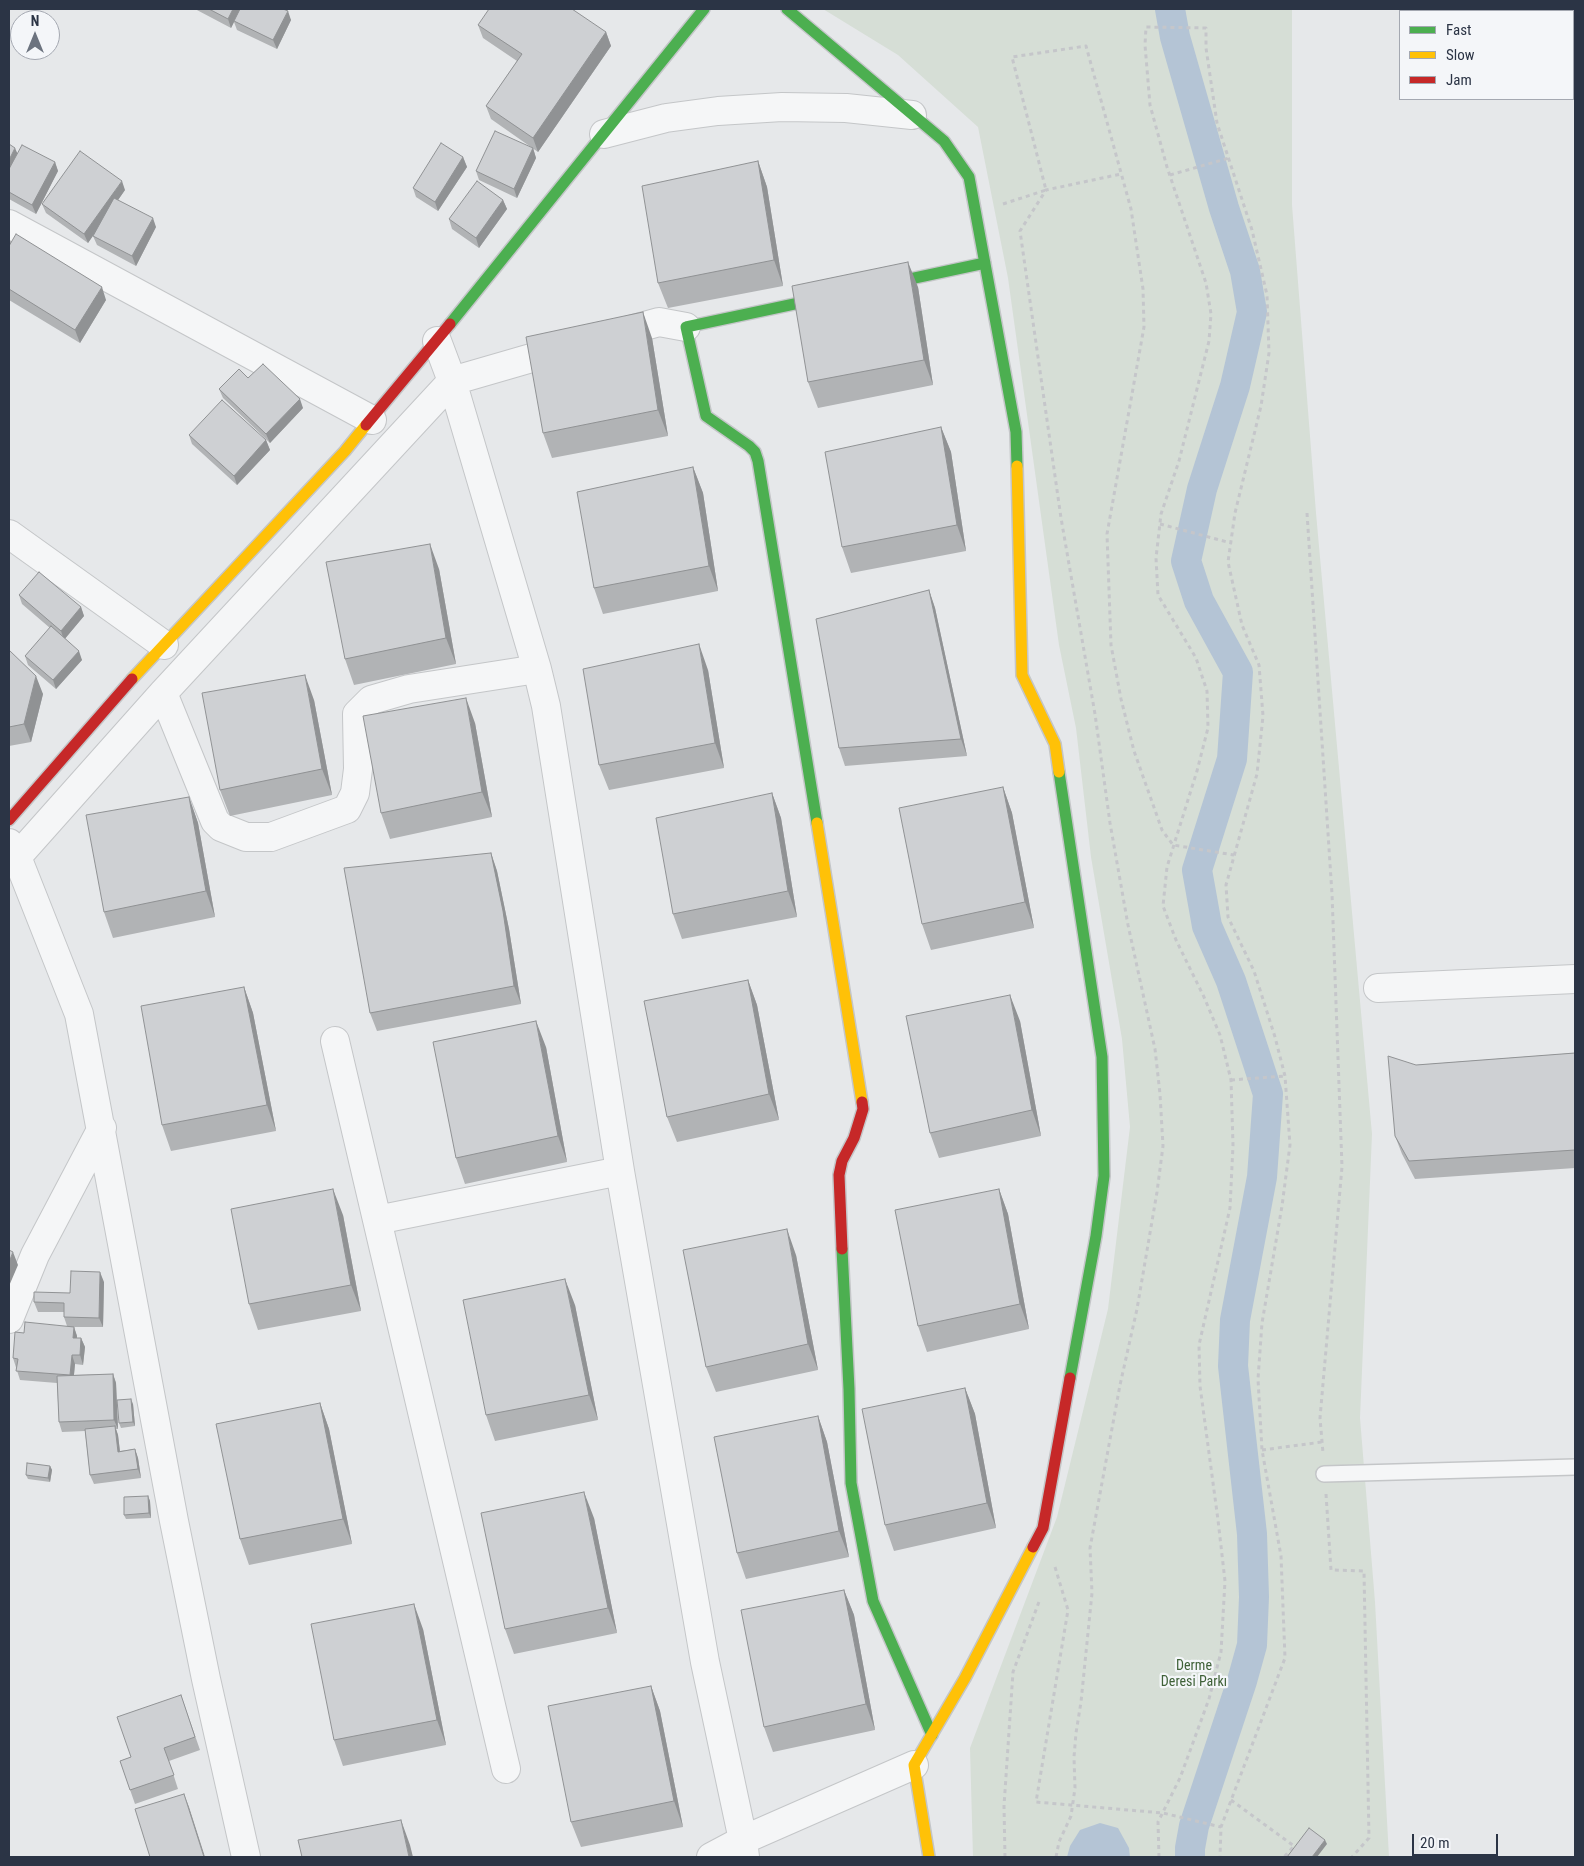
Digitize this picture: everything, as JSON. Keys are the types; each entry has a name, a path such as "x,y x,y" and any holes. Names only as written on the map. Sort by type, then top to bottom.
{"street":[{"path":"9,820 122,689 339,458 372,420 704,9"},
{"path":"711,1857 744,1848 914,1765 965,1678 1043,1528 1094,1245 1104,1176 1102,1057 1055,744 1022,674 1016,432 969,177 944,141 786,9"},
{"path":"604,134 666,118 782,106 846,108 912,115"},
{"path":"9,224 372,420"},
{"path":"870,288 986,263"},
{"path":"246,1857 208,1689 174,1521 80,1014 13,850 163,693 452,380 660,322 686,327 841,294"},
{"path":"686,327 706,416 749,446 755,452 758,461 863,1109 854,1138 842,1161 839,1175 851,1483 873,1601 932,1735"},
{"path":"437,341 452,380 537,669 548,716 620,1171 705,1662 744,1848"},
{"path":"9,534 164,645"},
{"path":"163,693 215,821 221,828 246,836 271,838 347,809 355,793 358,769 357,714 371,700 409,689 537,669"},
{"path":"1378,988 1575,979"},
{"path":"334,1041 506,1769"},
{"path":"9,1319 35,1255 102,1128"},
{"path":"377,1220 620,1171"},
{"path":"914,1765 929,1857"}],"lane":[{"path":"1324,1474 1575,1467"}],"path":[{"path":"1159,1857 1158,1822 1180,1778 1206,1707 1221,1652 1225,1581 1200,1386 1199,1345 1230,1208 1233,1145 1232,1080 1220,1035 1176,940 1163,906 1167,867 1197,771 1208,728 1207,691 1196,658 1158,595 1156,558 1161,514 1179,461 1209,340 1211,314 1206,283 1150,105 1144,45 1146,26 1206,28 1206,48 1217,123 1252,230 1267,295 1270,353 1261,406 1235,513 1228,562 1242,624 1259,665 1263,716 1257,774 1226,885 1228,917 1254,971 1275,1037 1284,1076 1290,1145 1282,1206 1262,1323 1258,1379 1262,1450 1282,1556 1285,1658 1220,1827 1220,1857"},
{"path":"976,213 1046,190 1012,57 1086,46 1131,209 1143,289 1144,327 1107,534 1111,644 1120,699 1134,751 1162,830 1174,845 1233,855"},
{"path":"1172,175 1228,158"},
{"path":"1307,514 1332,894 1342,1167 1320,1418 1331,1570 1364,1571 1369,1838 1352,1857"},
{"path":"1161,524 1230,542"},
{"path":"1232,1080 1284,1076"},
{"path":"1262,1450 1322,1442"},
{"path":"1050,1573 1054,1564 1068,1610 1036,1802 1164,1813 1220,1827"},
{"path":"1004,1857 1004,1806 1013,1672 1044,1591"},
{"path":"1231,1800 1294,1846 1284,1857"}],"green space":[{"name":"Derme Deresi Parkı","path":"823,9 1292,9 1292,205 1316,513 1372,1134 1360,1418 1375,1602 1389,1857 973,1857 970,1748 1057,1517 1108,1309 1130,1127 1122,1039 1091,857 1076,728 1059,645 1008,278 978,127 898,55"}],"water":[{"path":"1100,1823 1118,1828 1129,1848 1130,1857 1067,1857 1070,1846 1080,1830"}],"building":[{"path":"209,9 233,9 228,19"},
{"path":"240,9 283,9 288,11 273,40 234,21"},
{"path":"489,9 572,9 606,32 533,138 486,106 522,54 478,25"},
{"path":"495,131 533,148 514,189 476,171"},
{"path":"441,143 463,157 435,202 413,188"},
{"path":"9,144 15,148 9,160"},
{"path":"22,145 55,162 32,205 9,192 9,169"},
{"path":"80,151 122,181 84,234 42,204"},
{"path":"758,161 774,260 658,283 642,186"},
{"path":"477,181 503,200 476,238 449,219"},
{"path":"114,198 153,218 132,256 93,236"},
{"path":"16,234 102,287 75,330 9,289 9,246"},
{"path":"908,262 924,360 808,382 792,286"},
{"path":"643,312 658,410 543,433 526,337"},
{"path":"263,364 300,399 266,434 219,389 239,369 248,378"},
{"path":"222,400 266,440 234,476 189,435"},
{"path":"941,427 957,525 842,547 825,452"},
{"path":"693,467 709,566 594,588 577,492"},
{"path":"430,544 446,638 345,659 326,562"},
{"path":"39,572 81,607 61,631 19,595"},
{"path":"929,590 961,739 839,748 816,619"},
{"path":"51,626 79,651 53,680 25,656"},
{"path":"699,644 715,743 599,765 583,669"},
{"path":"9,650 36,676 24,724 9,727"},
{"path":"305,675 322,769 220,790 202,693"},
{"path":"466,698 482,792 381,813 363,716"},
{"path":"1003,787 1025,902 922,924 899,808"},
{"path":"772,793 788,891 673,914 656,818"},
{"path":"189,797 206,891 104,912 86,815"},
{"path":"491,853 503,911 514,986 370,1013 344,868"},
{"path":"748,980 769,1094 667,1117 644,1001"},
{"path":"244,987 267,1105 162,1125 141,1006"},
{"path":"1010,995 1032,1110 930,1133 906,1016"},
{"path":"536,1021 558,1136 456,1158 433,1042"},
{"path":"1575,1053 1575,1150 1409,1161 1395,1136 1388,1056 1416,1065"},
{"path":"333,1189 351,1285 249,1304 231,1209"},
{"path":"999,1189 1020,1304 918,1326 895,1210"},
{"path":"787,1229 808,1344 706,1367 683,1250"},
{"path":"9,1250 13,1252 9,1262"},
{"path":"71,1271 100,1272 99,1318 64,1317 64,1303 34,1302 34,1292 70,1293"},
{"path":"565,1279 589,1395 486,1415 463,1300"},
{"path":"25,1322 74,1327 73,1338 81,1338 80,1355 72,1355 70,1375 16,1371 18,1359 13,1358 15,1332 24,1333"},
{"path":"113,1374 114,1420 59,1422 57,1376"},
{"path":"965,1388 987,1503 885,1525 862,1409"},
{"path":"131,1399 133,1422 119,1423 117,1400"},
{"path":"320,1403 343,1519 240,1539 216,1424"},
{"path":"818,1416 839,1531 737,1553 714,1437"},
{"path":"115,1426 118,1452 135,1449 138,1469 90,1475 85,1429"},
{"path":"27,1463 50,1466 48,1478 26,1475"},
{"path":"584,1492 608,1608 505,1629 481,1513"},
{"path":"148,1496 149,1513 124,1515 124,1497"},
{"path":"844,1590 866,1704 764,1727 741,1610"},
{"path":"414,1604 437,1720 334,1740 311,1624"},
{"path":"651,1686 674,1801 571,1822 548,1706"},
{"path":"181,1695 195,1737 164,1748 174,1775 130,1790 120,1761 131,1757 117,1717"},
{"path":"184,1794 204,1857 150,1857 135,1809"},
{"path":"401,1820 409,1857 302,1857 298,1840"},
{"path":"1309,1828 1325,1840 1312,1857 1287,1857"}],"waterway":[{"path":"1170,9 1175,37 1224,208 1245,271 1252,312 1235,386 1202,489 1186,561 1199,601 1238,672 1232,759 1197,870 1207,926 1231,981 1268,1094 1262,1177 1235,1320 1233,1366 1252,1534 1254,1597 1252,1645 1194,1826 1190,1857"}],"traffic: fast":[{"path":"450,324 704,9"},
{"path":"787,9 944,141 969,177 1016,432 1017,466"},
{"path":"877,286 985,263"},
{"path":"817,823 758,461 755,452 749,446 706,416 686,327 832,296"},
{"path":"1059,772 1102,1057 1104,1176 1096,1236 1070,1378"},
{"path":"842,1249 849,1389 851,1483 873,1601 932,1735"}],"traffic: slow":[{"path":"132,679 345,451 366,425"},
{"path":"1017,466 1022,675 1055,744 1059,772"},
{"path":"817,823 862,1102"},
{"path":"929,1857 914,1765 965,1678 1033,1547"}],"traffic: jam":[{"path":"366,425 450,324"},
{"path":"9,820 132,679"},
{"path":"842,1249 839,1175 842,1161 854,1138 863,1109 862,1102"},
{"path":"1033,1547 1043,1528 1070,1378"}]}
